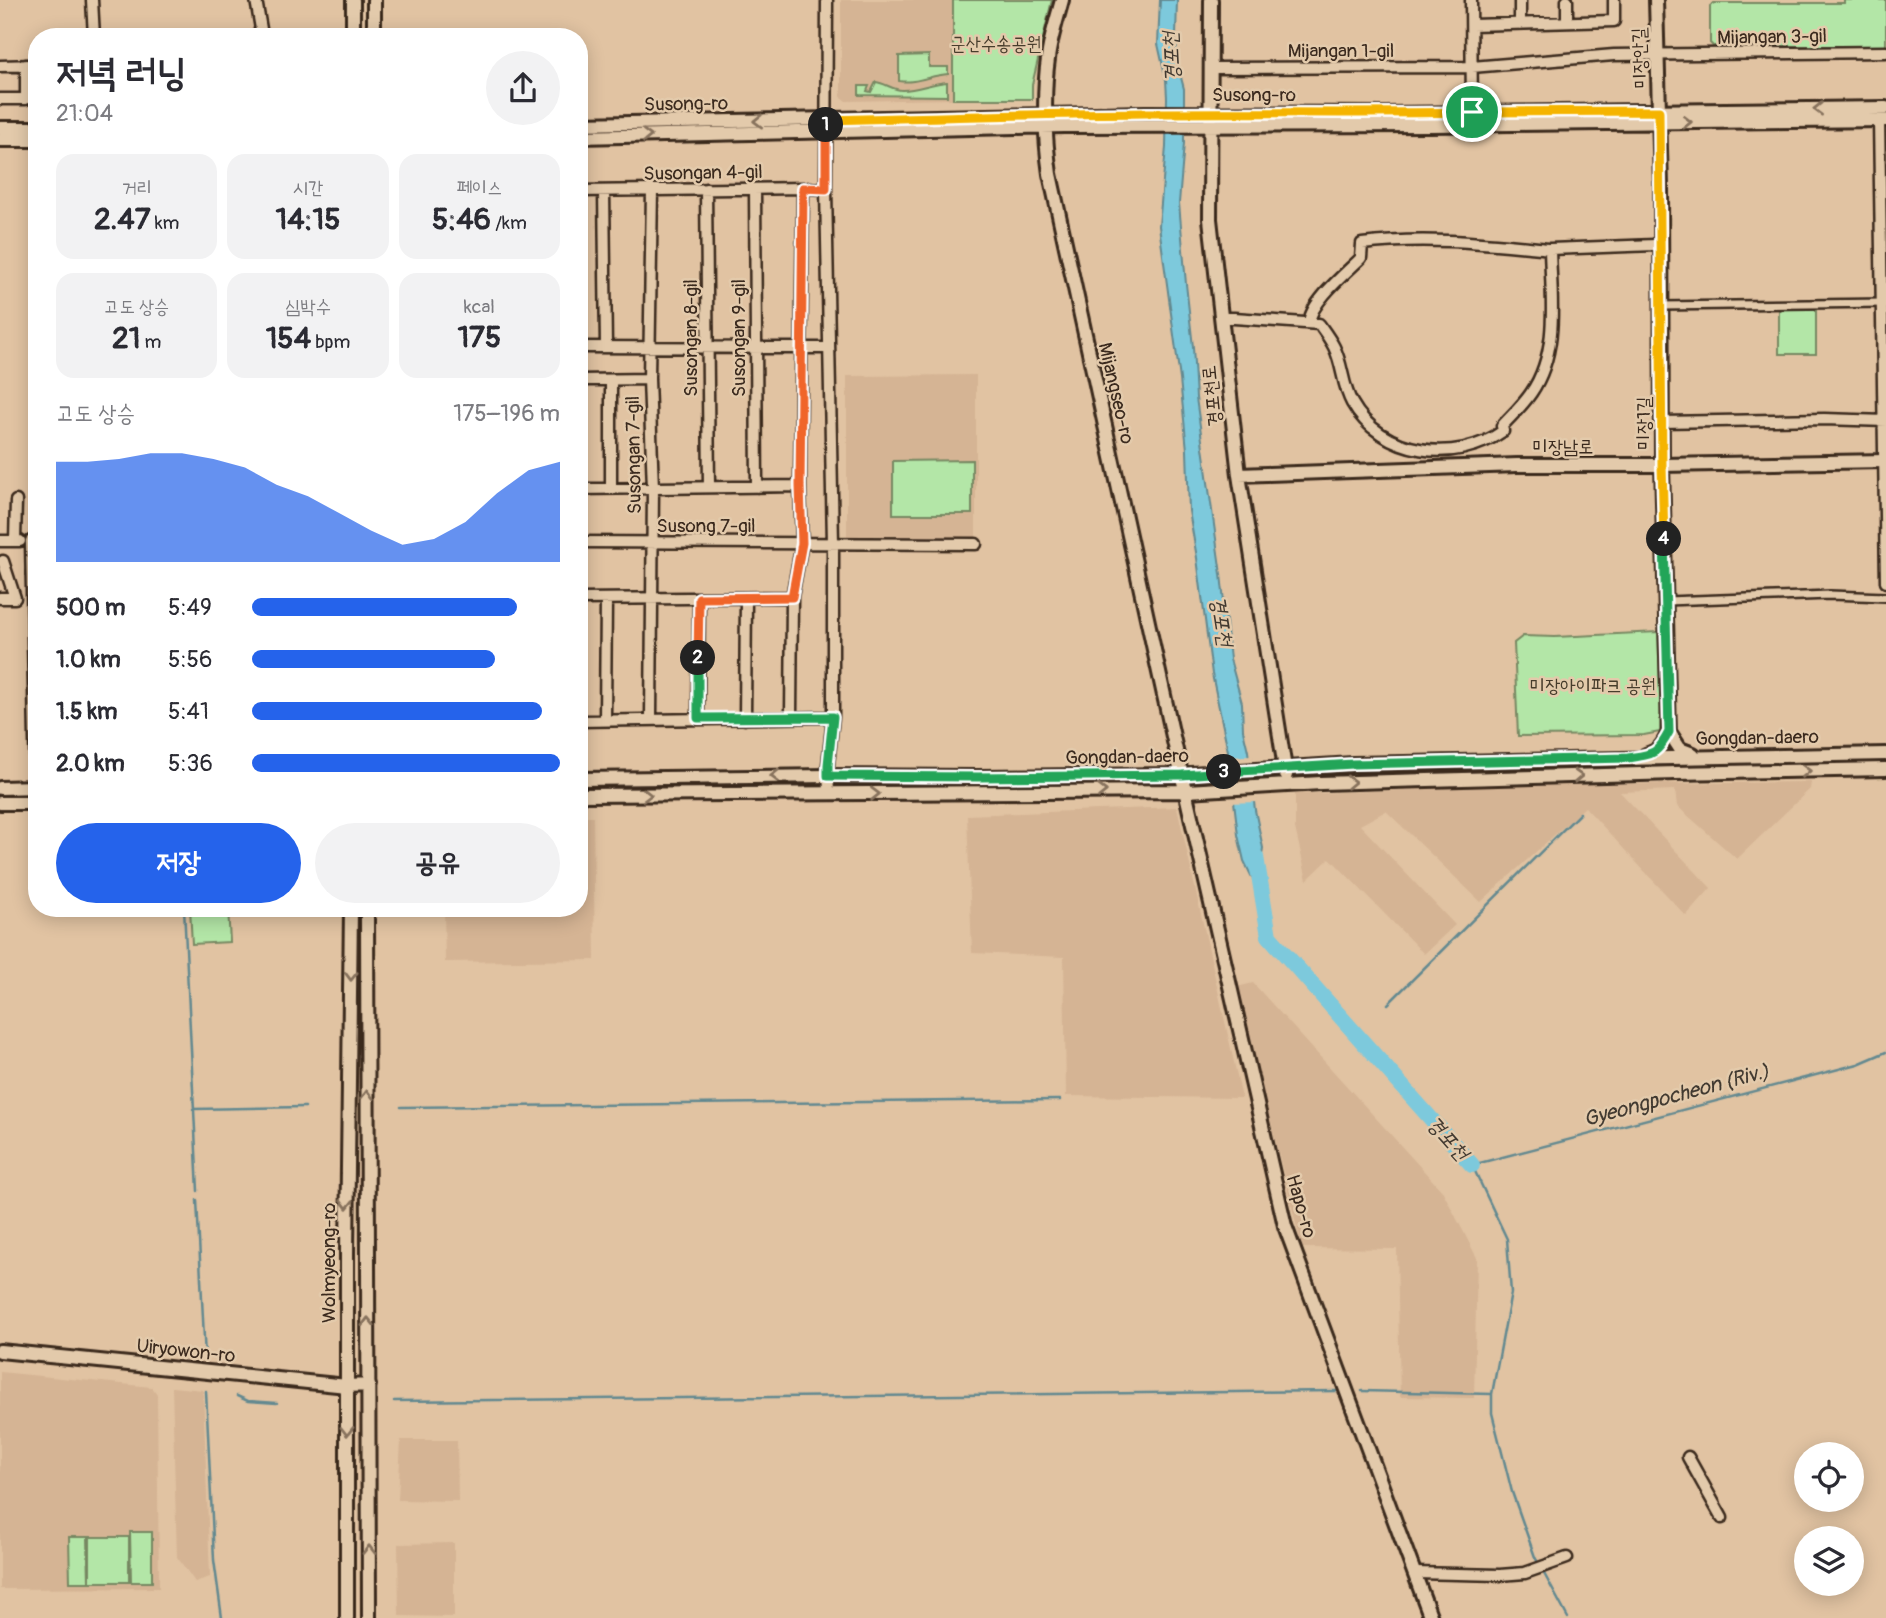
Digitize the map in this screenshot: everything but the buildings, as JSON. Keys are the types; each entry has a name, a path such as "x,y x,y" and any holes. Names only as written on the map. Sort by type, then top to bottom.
{"street":[{"path":"92,0 93,28"},
{"path":"256,0 261,28"},
{"path":"354,0 354,28"},
{"path":"374,0 374,28"},
{"path":"827,0 826,189 833,543 833,717 828,765 829,794"},
{"name":"Mijangseo-ro","path":"1062,0 1048,57 1047,156 1186,791"},
{"name":"경포천로","path":"1211,0 1211,68 1206,119 1210,219 1239,475 1285,768 1285,785"},
{"path":"1471,0 1472,112"},
{"path":"1520,0 1520,24"},
{"path":"1567,0 1567,22"},
{"path":"1472,25 1614,21 1614,0"},
{"name":"미장안길","path":"1656,0 1660,116"},
{"name":"Mijangan 3-gil","path":"1658,55 1886,52"},
{"name":"Mijangan 1-gil","path":"1211,68 1472,67 1614,55 1658,55"},
{"path":"0,66 28,65"},
{"path":"0,99 26,99 28,88"},
{"name":"Susong-ro","path":"588,137 826,126 1145,119 1443,125 1886,108"},
{"name":"Susong-ro","path":"1206,119 1472,112 1883,120"},
{"name":"미장1길","path":"1660,116 1662,465 1669,732"},
{"path":"1883,120 1886,582"},
{"name":"Susong-ro","path":"588,124 826,126"},
{"path":"0,128 28,128"},
{"path":"0,140 28,140"},
{"path":"791,718 792,597 802,543 800,486 803,188"},
{"name":"Susongan 8-gil","path":"706,189 709,487"},
{"name":"Susongan 9-gil","path":"755,189 757,486"},
{"name":"Susongan 4-gil","path":"588,191 826,189"},
{"name":"Susongan 7-gil","path":"651,719 653,488 649,379 652,190"},
{"path":"604,191 606,347"},
{"path":"1309,323 1310,314 1321,299 1362,258 1362,244 1390,241 1465,241 1550,249 1661,246"},
{"path":"1222,318 1319,324 1335,348 1352,404 1376,431 1410,447 1430,450 1470,447 1503,431 1502,426 1531,394 1539,380 1549,353 1552,313 1550,249"},
{"path":"1662,306 1884,303"},
{"path":"588,347 828,348"},
{"path":"588,380 649,379"},
{"path":"611,380 611,489"},
{"path":"1662,422 1824,419 1885,421"},
{"name":"미장남로","path":"1239,475 1517,465 1885,461"},
{"path":"588,489 800,486"},
{"path":"15,541 16,501"},
{"path":"0,541 28,541"},
{"name":"Susong 7-gil","path":"588,542 976,544"},
{"path":"0,598 15,597 4,577 3,561"},
{"path":"1666,601 1830,595 1886,597"},
{"path":"588,599 792,597"},
{"path":"698,718 699,598"},
{"path":"745,719 746,598"},
{"path":"605,720 606,599"},
{"path":"588,721 833,717"},
{"path":"1628,758 1656,752 1669,732 1680,750 1712,757"},
{"name":"Gongdan-daero","path":"588,779 1182,775 1353,764 1886,754"},
{"name":"Gongdan-daero","path":"588,795 1186,791 1285,785 1662,773 1886,769"},
{"path":"0,788 28,787"},
{"name":"Hapo-ro","path":"1186,791 1285,1226 1430,1618"},
{"path":"0,803 28,803"},
{"name":"Wolmyeong-ro","path":"347,1618 346,1253 351,917"},
{"name":"Wolmyeong-ro","path":"367,917 369,1618"},
{"name":"Uiryowon-ro","path":"0,1350 347,1386 369,1385"},
{"path":"1688,1457 1722,1518"},
{"path":"1415,1573 1525,1573 1567,1558"}],"shaded area":[{"path":"841,0 953,0 953,99 846,101 841,97"},
{"path":"976,375 976,544 847,544 847,376"},
{"path":"1811,782 1810,789 1737,859 1677,806 1675,790 1620,792 1711,888 1686,916 1585,807 1481,902 1386,811 1360,825 1455,925 1424,954 1330,858 1307,880 1295,828 1295,794 1523,785"},
{"path":"1177,807 1242,1098 1066,1096 1064,957 972,953 967,815"},
{"path":"588,816 593,816 595,960 445,962 444,917 588,917"},
{"path":"1253,983 1443,1192 1477,1258 1474,1398 1400,1397 1397,1249 1302,1248 1237,987"},
{"path":"0,1372 152,1387 157,1394 159,1588 0,1589"},
{"path":"172,1387 203,1390 210,1577 195,1582 177,1557"},
{"path":"401,1440 457,1440 458,1501 398,1500"},
{"path":"454,1543 454,1617 399,1616 398,1544"}],"green space":[{"name":"군산수송공원","path":"953,0 1052,0 1032,85 1032,99 953,99"},
{"path":"1844,0 1886,0 1886,46 1713,46 1710,43 1710,6 1714,3 1844,3"},
{"path":"929,55 929,67 948,67 948,74 899,81 899,56"},
{"path":"876,82 902,90 947,82 947,96 859,95 859,86 869,86 867,91 871,92"},
{"path":"1779,307 1816,307 1816,354 1779,354"},
{"path":"972,460 972,514 893,514 893,461"},
{"name":"미장아이파크 공원","path":"1658,632 1660,732 1644,735 1518,736 1514,643 1523,636"},
{"path":"190,917 229,917 230,942 192,944"},
{"path":"130,1532 152,1532 152,1582 131,1582"},
{"path":"69,1537 88,1537 89,1582 70,1582"},
{"path":"90,1537 129,1537 129,1582 90,1582"}],"water":[{"path":"1160,0 1177,0 1177,62 1184,89 1184,143 1179,203 1196,398 1230,659 1242,703 1243,730 1263,848 1257,888 1244,861 1238,835 1228,751 1212,674 1189,511 1187,450 1180,379 1159,226 1167,98 1158,44"}],"pier":[{"path":"1252,756 1257,802 1229,803 1225,757"}],"waterway":[{"path":"1388,1004 1580,813"},
{"name":"경포천","path":"1256,857 1269,936 1472,1165"},
{"path":"184,917 198,1191"},
{"name":"Gyeongpocheon (Riv.)","path":"1568,1618 1535,1557 1512,1492 1492,1413 1492,1394 1511,1293 1507,1239 1472,1165 1858,1064 1886,1052"},
{"path":"401,1107 1060,1100"},
{"path":"193,1109 305,1107"},
{"path":"197,1200 205,1358"},
{"path":"206,1391 214,1560 222,1618"},
{"path":"394,1401 1337,1391"},
{"path":"1362,1391 1492,1394"},
{"path":"237,1396 248,1401 277,1403"}],"route":[{"path":"1659,111 1662,465 1669,732 1656,752 1628,758 1353,764 1182,775 828,776 833,717 698,718 699,598 792,597 802,543 800,486 803,188 826,189 827,120 1145,113 1472,112 1659,111"}]}
